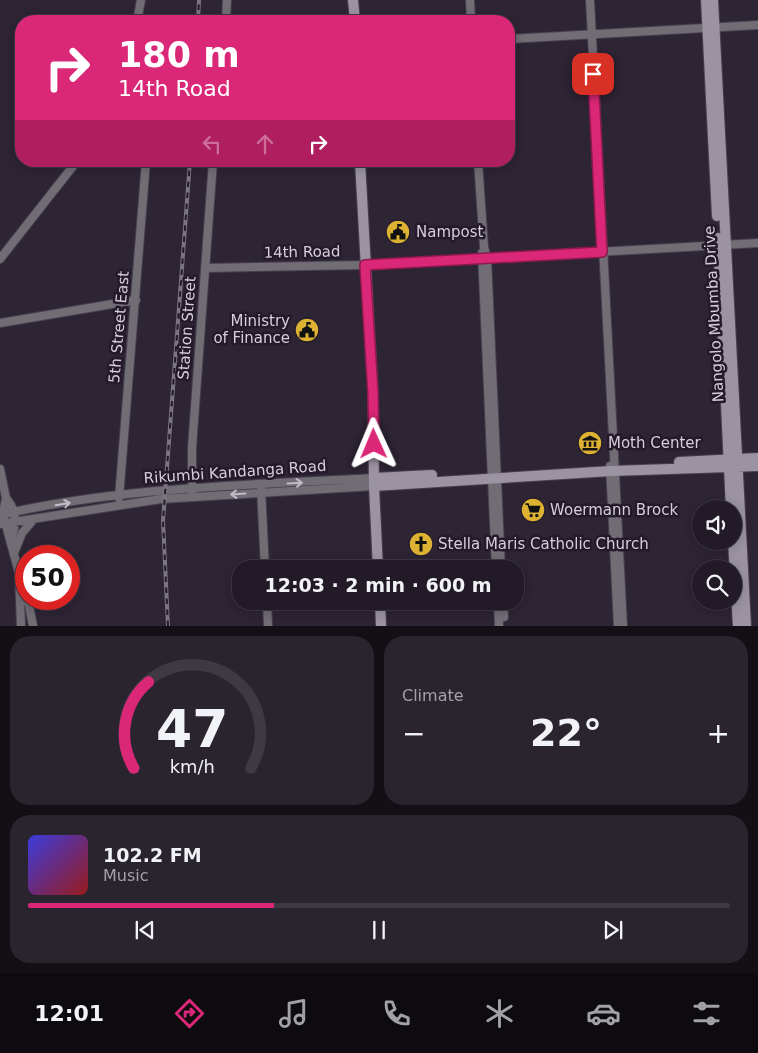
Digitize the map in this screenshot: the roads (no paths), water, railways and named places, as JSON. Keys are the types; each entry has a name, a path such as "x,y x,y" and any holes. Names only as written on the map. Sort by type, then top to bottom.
{"main road":[{"path":"353,0 354,15"},
{"name":"Nangolo Mbumba Drive","path":"706,0 711,28"},
{"name":"Nangolo Mbumba Drive","path":"713,0 711,28 733,463 731,500"},
{"path":"360,167 373,393 378,560"},
{"name":"Rikumbi Kandanga Road","path":"733,463 758,458"},
{"name":"Nangolo Mbumba Drive","path":"733,463 738,482 746,626"},
{"name":"Rikumbi Kandanga Road","path":"374,482 613,466 733,463 758,466"},
{"path":"738,482 743,474 758,472"},
{"path":"734,550 738,626"},
{"path":"380,610 381,626"}],"street":[{"path":"138,15 141,0"},
{"path":"226,15 227,0"},
{"path":"470,0 471,15"},
{"path":"590,0 613,466 623,626"},
{"path":"515,39 758,25"},
{"path":"0,259 72,167"},
{"name":"5th Street East","path":"119,504 146,167"},
{"name":"Station Street","path":"192,494 192,448 213,167"},
{"path":"478,167 484,247 496,560"},
{"name":"14th Road","path":"206,268 365,265 758,243"},
{"path":"0,322 136,300"},
{"path":"613,466 618,626"},
{"path":"0,469 6,498 15,512 16,522 11,539"},
{"path":"494,475 500,560"},
{"name":"Rikumbi Kandanga Road","path":"2,515 119,496 192,494 374,482"},
{"path":"261,488 265,560"},
{"name":"Rikumbi Kandanga Road","path":"3,524 119,504 192,494"},
{"path":"6,498 2,515 3,524 11,539 15,560"},
{"path":"14,554 22,533 34,519"},
{"path":"21,610 21,626"},
{"path":"30,610 33,626"},
{"path":"267,610 268,626"},
{"path":"498,610 499,626"},
{"path":"503,610 504,626"}],"railway":[{"path":"198,15 199,0"},
{"path":"168,626 163,521 190,167"}],"place":[{"name":"Nampost","path":"398,232"},
{"name":"Ministry of Finance","path":"307,330"},
{"name":"Moth Center","path":"590,443"},
{"name":"Woermann Brock","path":"533,510"},
{"name":"Stella Maris Catholic Church","path":"421,544"}]}
